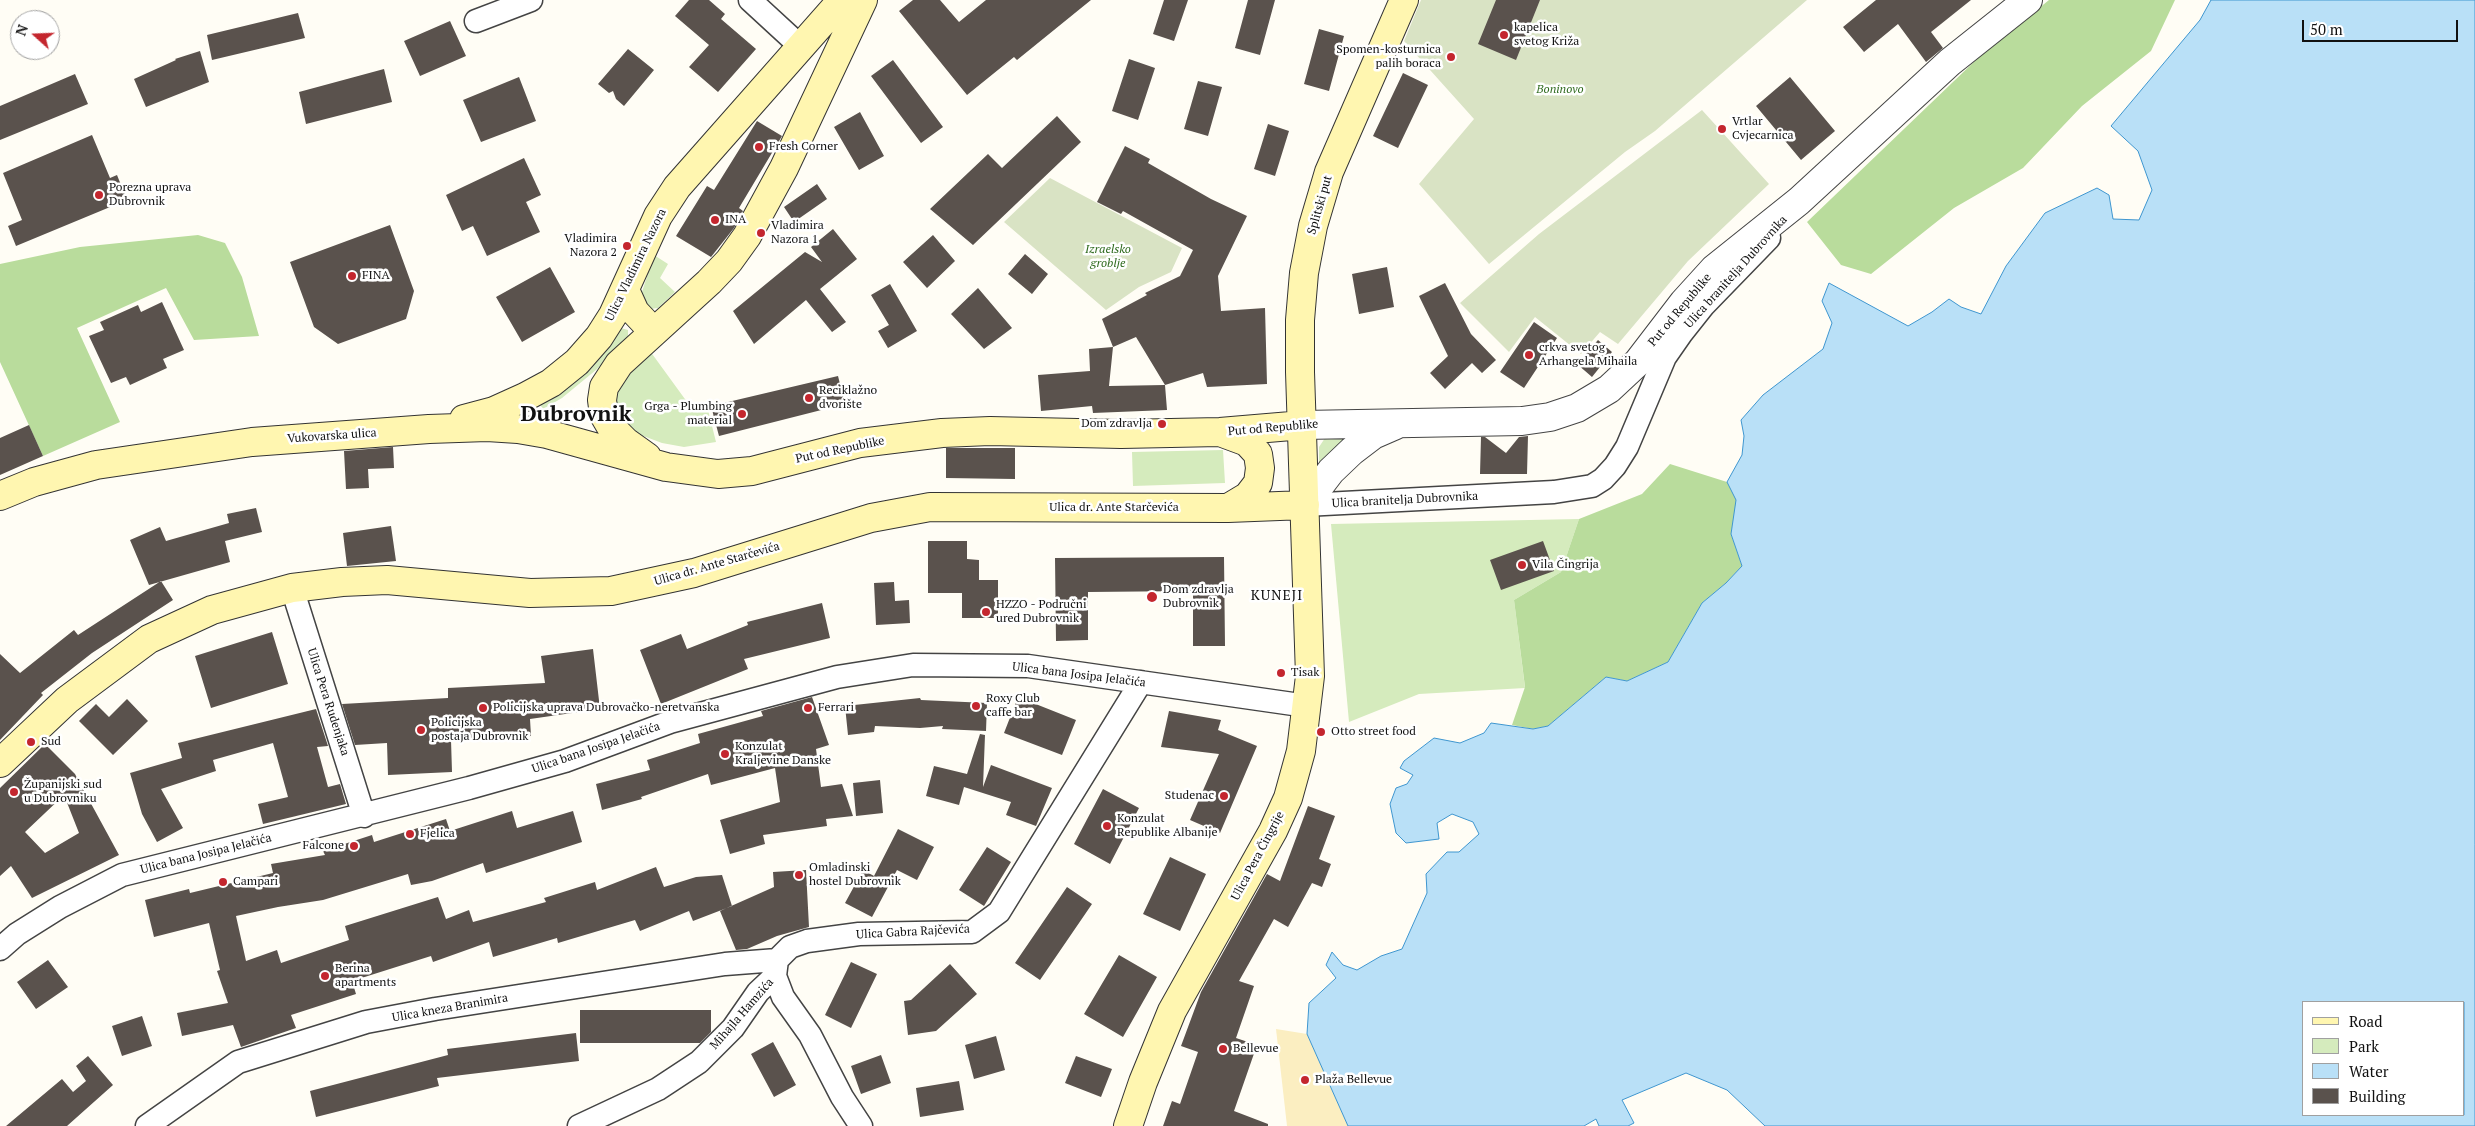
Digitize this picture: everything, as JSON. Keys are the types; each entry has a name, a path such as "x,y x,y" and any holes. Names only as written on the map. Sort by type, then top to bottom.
{"main road":[{"name":"Ulica Vladimira Nazora","path":"429,429 494,411 551,383 577,362 599,337 626,290 644,243 677,186 842,0"},
{"path":"666,467 626,442 612,427 604,415 602,400 604,387 611,374 653,331 709,282 729,261 747,236 776,184 863,0"},
{"name":"Splitski put","path":"1305,505 1300,320 1304,273 1313,226 1329,172 1404,0"},
{"path":"800,46 820,62 831,67"},
{"path":"626,290 635,312 653,331"},
{"name":"Put od Republike","path":"666,467 696,472 735,473 860,443 942,433 990,431 1121,434 1220,432 1302,424"},
{"name":"Vukovarska ulica","path":"0,496 34,482 96,465 252,442 429,429 487,427 518,429 547,434 666,467"},
{"path":"1220,432 1247,442 1258,454 1260,468 1258,483 1248,496 1228,508"},
{"name":"Ulica dr. Ante Starčevića","path":"0,762 67,700 149,639 212,610 292,588 342,582 387,580 530,593 611,591 694,573 871,518 930,507 1228,508 1305,505"},
{"name":"Ulica Pera Čingrije","path":"1128,1126 1146,1074 1172,1011 1274,831 1288,798 1301,751 1310,676 1305,505"}],"street":[{"path":"476,20 531,0"},
{"path":"750,0 800,46"},
{"name":"Ulica branitelja Dubrovnika","path":"1305,505 1554,492 1592,486 1603,479 1615,466 1627,447 1666,357 1704,305 1771,235 1799,201 1950,62 2028,0"},
{"name":"Put od Republike","path":"1302,424 1522,420 1550,417 1577,408 1609,389 1638,362 1684,302 1714,270 1799,201"},
{"path":"1305,505 1331,471 1352,451 1373,435 1400,423"},
{"name":"Ulica Pera Rudenjaka","path":"292,588 364,816"},
{"name":"Ulica bana Josipa Jelačića","path":"0,949 18,934 60,907 122,875 364,816 565,761 670,722 837,676 913,664 1018,666 1307,706"},
{"name":"Ulica Gabra Rajčevića","path":"776,968 790,947 807,941 859,934 972,932 999,912 1142,682"},
{"name":"Ulica kneza Branimira","path":"147,1126 238,1062 366,1022 435,1009 725,964 776,968"},
{"path":"776,968 783,998 810,1035 842,1097 861,1126"},
{"name":"Mihajla Hamzića","path":"579,1126 658,1089 700,1062 733,1028 776,968"}],"green space":[{"name":"Boninovo","path":"1421,0 1807,0 1655,131 1625,152 1489,264 1419,184 1474,119 1404,41"},
{"path":"2049,0 2175,0 2151,51 2082,106 2023,168 1954,208 1871,274 1841,265 1807,222 1978,58"},
{"path":"1702,110 1769,184 1688,261 1618,344 1600,332 1581,354 1535,317 1509,352 1460,303 1539,234"},
{"name":"Izraelsko groblje","path":"1050,178 1182,248 1171,272 1139,287 1106,310 1004,222"},
{"path":"198,235 225,243 242,277 259,336 194,340 166,288 77,328 120,422 43,456 0,362 0,264 80,247"},
{"path":"654,255 668,264 660,278 675,292 658,308 650,309 645,306 641,295"},
{"path":"621,328 628,330 628,337 596,370 562,398 543,409 539,403"},
{"path":"650,351 690,406 706,402 716,442 684,447 662,443 638,434 626,425 617,413 614,391 619,383"},
{"path":"1325,438 1350,438 1319,468 1319,447"},
{"path":"1223,450 1225,483 1133,486 1132,452"},
{"path":"1670,464 1727,482 1737,500 1731,534 1742,566 1726,583 1702,603 1668,662 1627,681 1606,677 1548,726 1533,729 1512,725 1525,687 1514,600 1561,572 1579,519 1642,494"},
{"path":"1579,519 1561,572 1514,600 1525,688 1419,694 1349,722 1331,524"}],"sand":[{"name":"Plaža Bellevue","path":"1276,1029 1307,1034 1348,1126 1287,1126"}],"water":[{"path":"2211,0 2475,0 2475,1126 1765,1126 1727,1090 1686,1073 1622,1100 1634,1123 1628,1126 1599,1126 1596,1119 1584,1126 1348,1126 1307,1034 1309,1003 1336,978 1326,965 1332,952 1343,965 1357,970 1381,956 1402,949 1427,893 1426,874 1447,852 1459,852 1479,834 1473,822 1452,814 1437,823 1439,839 1406,843 1396,833 1390,804 1396,788 1407,784 1413,775 1400,768 1404,761 1434,738 1460,743 1484,733 1491,723 1533,729 1548,726 1606,677 1627,681 1668,662 1702,603 1726,583 1742,566 1731,534 1736,500 1727,482 1742,455 1744,436 1741,420 1763,395 1823,349 1832,323 1822,301 1829,283 1908,326 1932,312 1949,299 1961,307 1981,314 2006,266 2045,213 2097,188 2109,195 2113,219 2139,220 2152,190 2138,151 2111,126 2200,20"}],"building":[{"path":"689,0 709,0 725,14 721,19 756,49 718,92 689,67 709,45 675,16"},
{"path":"913,0 940,0 959,22 986,0 1091,0 1017,60 1014,57 967,95 899,11"},
{"path":"1164,0 1188,0 1174,41 1153,34"},
{"path":"1248,0 1275,0 1260,55 1235,48"},
{"name":"kapelica svetog Križa","path":"1496,0 1540,0 1516,60 1478,44"},
{"path":"1876,0 1971,0 1931,32 1943,48 1926,62 1898,24 1864,52 1843,27"},
{"path":"298,13 305,38 212,60 207,35"},
{"path":"450,21 466,56 420,76 404,41"},
{"path":"1319,29 1344,36 1329,91 1304,84"},
{"path":"628,49 654,70 624,106 616,99 613,91 609,93 598,84"},
{"path":"200,51 209,82 146,107 134,79 175,59"},
{"path":"1129,59 1155,68 1138,120 1112,111"},
{"path":"893,60 943,127 921,143 871,76"},
{"path":"384,69 392,102 306,124 299,92"},
{"path":"1403,73 1428,85 1398,148 1373,136"},
{"path":"75,74 88,104 0,140 0,106"},
{"path":"519,77 536,121 481,142 463,100"},
{"path":"1790,77 1835,131 1801,160 1756,106"},
{"path":"1198,81 1222,87 1208,136 1184,129"},
{"path":"860,112 884,156 859,170 834,127"},
{"path":"1057,116 1081,142 973,245 930,209 988,154 1002,168"},
{"path":"757,121 782,136 739,208 743,211 734,228 711,257 676,236 707,186 714,190"},
{"path":"1268,124 1289,131 1275,176 1254,169"},
{"name":"Porezna uprava Dubrovnik","path":"92,135 110,178 117,175 127,200 16,246 8,226 22,220 3,173"},
{"path":"1125,146 1150,159 1148,163 1211,199 1247,216 1218,276 1221,311 1265,308 1267,384 1207,387 1203,373 1165,385 1136,337 1113,347 1102,319 1147,295 1145,293 1180,276 1193,250 1123,211 1121,214 1097,202"},
{"path":"524,158 541,195 526,202 540,232 487,256 473,226 462,231 446,195"},
{"path":"817,184 827,199 794,222 784,207"},
{"name":"FINA","path":"390,225 414,291 406,319 338,344 314,327 290,262"},
{"path":"833,229 857,259 820,289 846,322 832,332 806,300 754,344 733,311 805,252 822,262 811,247"},
{"path":"933,235 955,261 927,288 903,262"},
{"path":"1025,254 1048,274 1032,294 1008,274"},
{"path":"550,267 575,312 522,342 496,297"},
{"path":"1387,267 1394,307 1359,314 1352,274"},
{"path":"1445,283 1471,334 1496,360 1482,373 1472,363 1445,389 1430,373 1448,356 1419,296"},
{"path":"890,284 917,331 888,348 878,331 889,325 871,295"},
{"path":"978,288 1012,328 984,349 951,314"},
{"path":"162,302 184,350 163,359 167,368 130,385 126,377 111,383 89,336 104,330 100,322 138,305 141,312"},
{"name":"crkva svetog Arhangela Mihaila","path":"1534,322 1557,338 1524,388 1500,372"},
{"path":"1598,340 1612,352 1592,377 1577,364"},
{"path":"1113,347 1109,386 1165,385 1167,410 1093,413 1092,406 1041,411 1038,375 1090,371 1089,349"},
{"path":"838,376 845,404 719,436 711,406"},
{"path":"29,425 43,456 0,475 0,438"},
{"path":"1528,436 1527,474 1480,474 1481,437 1485,437 1506,453 1519,437"},
{"path":"393,447 394,468 368,469 369,488 346,489 344,451"},
{"path":"946,448 1015,448 1015,479 946,478"},
{"path":"256,508 262,532 225,541 230,562 149,585 130,540 160,527 166,541 229,523 227,514"},
{"path":"391,526 396,561 347,566 343,533"},
{"path":"928,541 967,541 967,559 979,560 979,580 998,580 998,618 962,618 962,593 928,593"},
{"name":"Vila Čingrija","path":"1543,541 1554,571 1501,590 1490,560"},
{"path":"1224,557 1225,646 1193,646 1193,591 1088,592 1088,640 1056,641 1055,558"},
{"path":"161,581 173,600 92,653 41,693 43,695 0,740 0,654 20,673 74,630 78,635"},
{"path":"894,582 895,601 909,600 910,623 876,625 874,583"},
{"path":"822,603 830,638 744,659 748,669 661,704 640,650 681,634 687,649 748,625 747,622"},
{"path":"272,632 288,684 211,708 195,656"},
{"path":"593,649 600,709 530,719 531,736 451,740 452,772 388,775 387,743 355,745 342,704 448,698 448,688 545,683 541,656"},
{"path":"812,697 829,745 816,749 821,787 842,784 853,816 826,819 827,826 763,835 765,844 730,854 720,820 780,802 775,768 711,785 708,774 641,797 642,799 602,810 596,784 650,770 647,760 700,743 698,734 763,716 761,711"},
{"path":"1018,697 1076,720 1062,755 1004,733"},
{"path":"920,698 921,700 987,703 986,731 942,729 943,726 920,728 875,726 874,732 848,735 845,706"},
{"path":"127,699 148,721 113,755 79,721 96,704 109,717"},
{"path":"316,709 328,746 317,747 328,787 340,784 346,804 263,824 258,804 288,797 273,743 213,760 216,771 161,789 183,828 157,842 142,814 130,773 182,758 178,743"},
{"path":"1169,711 1221,720 1218,730 1257,746 1220,833 1190,820 1219,754 1161,747"},
{"path":"980,734 985,735 983,787 991,765 1052,788 1036,826 1006,815 1011,802 964,787 959,805 926,796 934,766 967,774"},
{"path":"45,744 75,774 80,787 82,787 119,855 32,898 11,866 0,876 0,788","holes":["64,795 79,833 45,853 25,832"]},
{"path":"880,780 883,813 856,816 853,783"},
{"name":"Konzulat Republike Albanije","path":"1103,789 1139,808 1110,864 1074,844"},
{"path":"1308,806 1335,816 1319,859 1331,864 1322,887 1312,883 1288,927 1274,919 1239,981 1254,986 1236,1038 1257,1045 1234,1111 1268,1124 1268,1126 1163,1126 1172,1101 1180,1104 1198,1052 1181,1046 1201,992 1267,874 1280,881"},
{"path":"512,811 517,828 573,811 582,842 486,873 483,863 432,881 411,885 408,874 323,900 236,916 246,961 277,950 281,963 349,940 345,926 438,897 446,919 469,910 473,922 546,902 544,898 595,882 597,890 656,867 664,887 696,877 722,875 732,906 693,921 689,911 640,931 635,920 558,943 557,938 493,957 489,942 433,962 431,956 352,981 356,994 291,1015 296,1028 241,1047 233,1025 182,1036 177,1013 228,1003 217,971 220,970 209,923 154,937 145,900 189,889 190,893 273,873 271,864 325,855 323,851 372,835 374,842 446,819 450,831"},
{"path":"898,829 934,847 917,880 897,870 872,917 845,903 863,870 874,876"},
{"path":"987,847 1011,862 984,906 959,890"},
{"path":"1170,857 1206,874 1180,931 1143,914"},
{"path":"806,870 809,927 777,936 747,949 736,950 720,911 774,887 773,872"},
{"path":"1067,887 1092,904 1040,980 1015,963"},
{"path":"1119,955 1157,977 1123,1037 1084,1014"},
{"path":"48,960 68,987 36,1009 17,982"},
{"path":"851,962 877,974 851,1028 825,1015"},
{"path":"950,964 977,994 936,1031 908,1035 904,1001 911,1000"},
{"path":"580,1010 711,1010 711,1032 700,1043 580,1043"},
{"path":"142,1016 152,1046 122,1056 112,1026"},
{"path":"576,1033 579,1061 437,1078 439,1086 316,1117 310,1091 448,1055 447,1049"},
{"path":"996,1036 1005,1070 974,1079 965,1045"},
{"path":"773,1042 796,1085 774,1097 751,1054"},
{"path":"881,1055 891,1083 861,1094 851,1066"},
{"path":"88,1056 113,1085 67,1126 6,1126 62,1079 73,1092 86,1081 76,1066"},
{"path":"1076,1056 1112,1069 1101,1097 1065,1083"},
{"path":"959,1081 964,1110 920,1117 916,1088"}],"place":[{"name":"kapelica svetog Križa","path":"1504,35"},
{"name":"Spomen-kosturnica palih boraca","path":"1451,57"},
{"name":"Vrtlar Cvjecarnica","path":"1722,129"},
{"name":"Fresh Corner","path":"759,147"},
{"name":"Porezna uprava Dubrovnik","path":"99,195"},
{"name":"INA","path":"715,220"},
{"name":"Vladimira Nazora 1","path":"761,233"},
{"name":"Vladimira Nazora 2","path":"627,246"},
{"name":"FINA","path":"352,276"},
{"name":"crkva svetog Arhangela Mihaila","path":"1529,355"},
{"name":"Reciklažno dvorište","path":"809,398"},
{"name":"Grga - Plumbing material","path":"742,414"},
{"name":"Dom zdravlja","path":"1162,424"},
{"name":"Vila Čingrija","path":"1522,565"},
{"name":"Dom zdravlja Dubrovnik","path":"1152,597"},
{"name":"HZZO - Područni ured Dubrovnik","path":"986,612"},
{"name":"Tisak","path":"1281,673"},
{"name":"Roxy Club caffe bar","path":"976,706"},
{"name":"Policijska uprava Dubrovačko-neretvanska","path":"483,708"},
{"name":"Ferrari","path":"808,708"},
{"name":"Policijska postaja Dubrovnik","path":"421,730"},
{"name":"Otto street food","path":"1321,732"},
{"name":"Sud","path":"31,742"},
{"name":"Konzulat Kraljevine Danske","path":"725,754"},
{"name":"Županijski sud u Dubrovniku","path":"14,792"},
{"name":"Studenac","path":"1224,796"},
{"name":"Konzulat Republike Albanije","path":"1107,826"},
{"name":"Fjelica","path":"410,834"},
{"name":"Falcone","path":"354,846"},
{"name":"Omladinski hostel Dubrovnik","path":"799,875"},
{"name":"Campari","path":"223,882"},
{"name":"Berina apartments","path":"325,976"},
{"name":"Bellevue","path":"1223,1049"},
{"name":"Plaža Bellevue","path":"1305,1080"}],"district":[{"name":"Dubrovnik","path":"576,415"},
{"name":"KUNEJI","path":"1277,596"}]}
